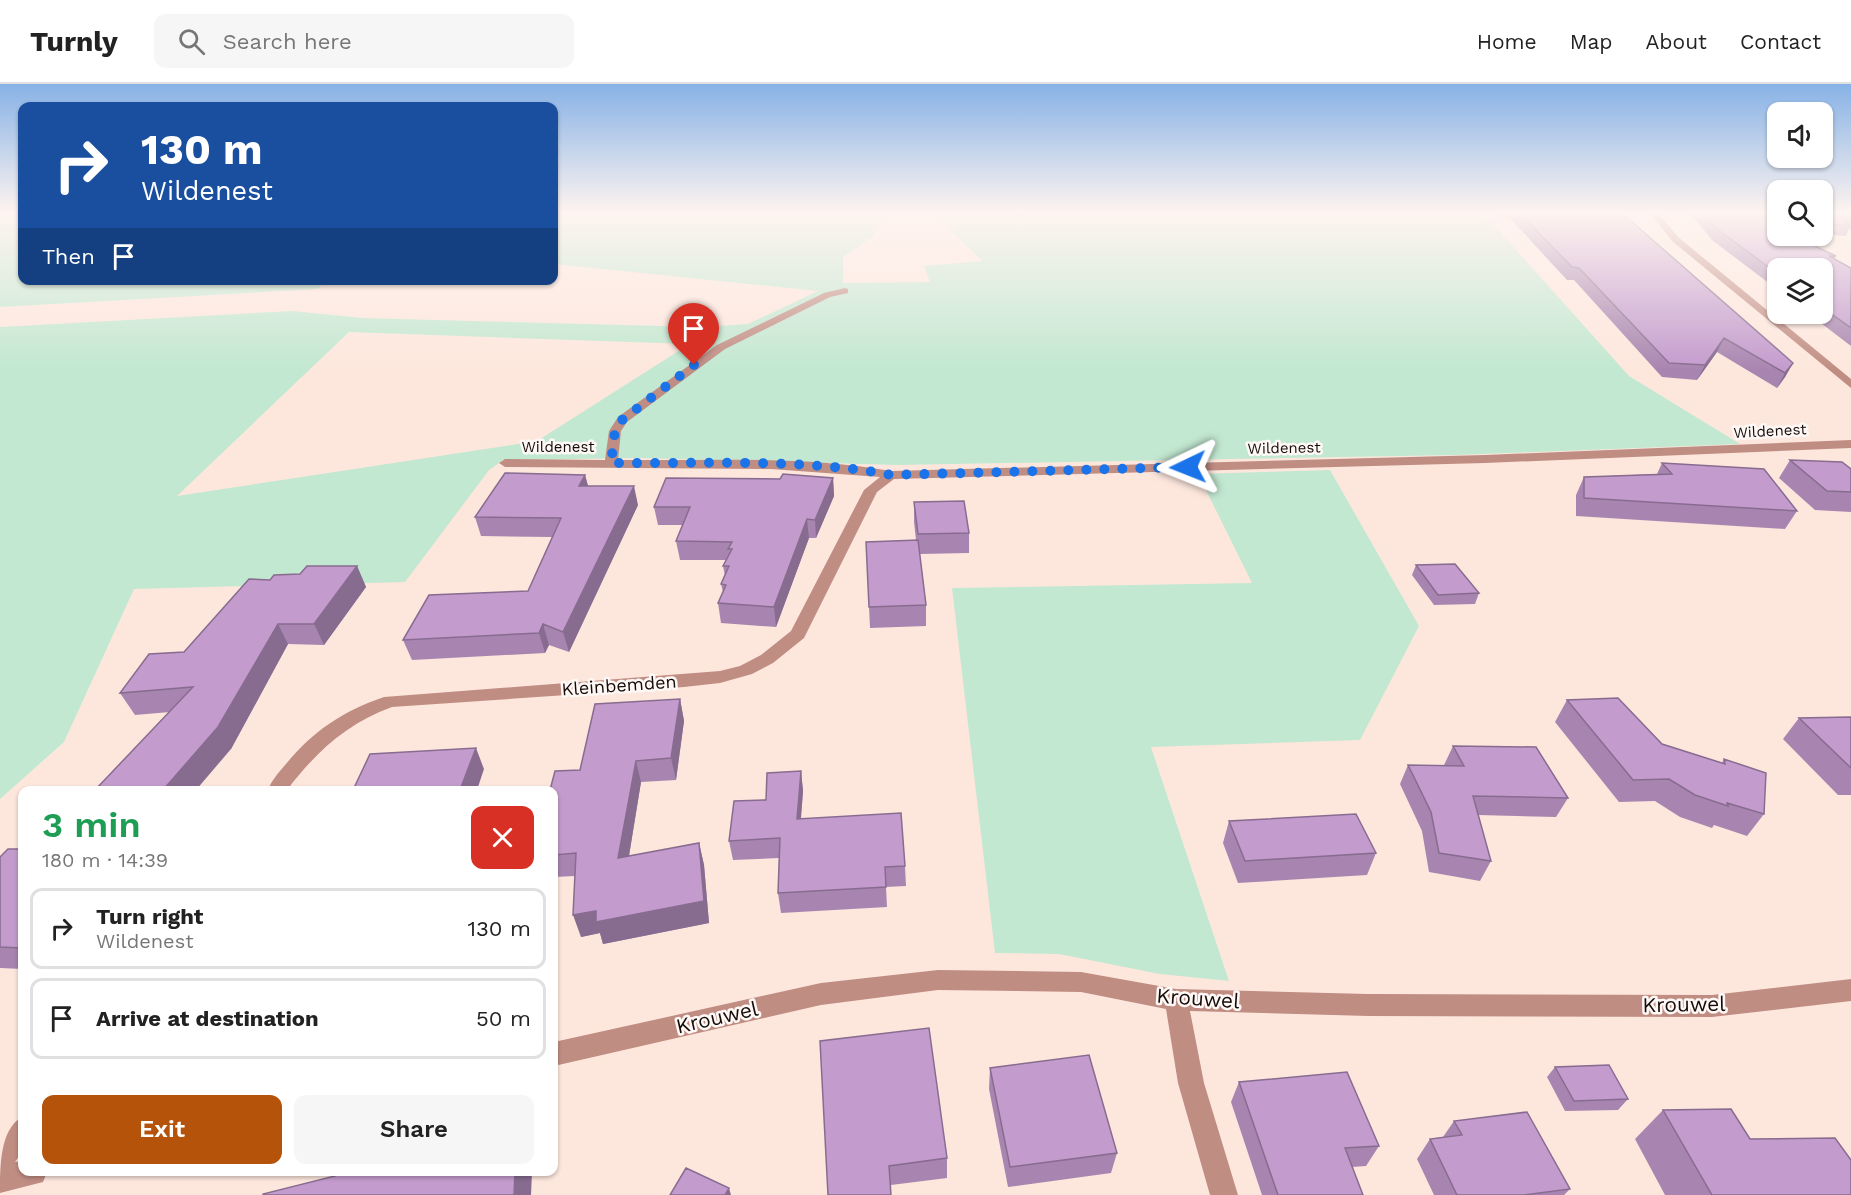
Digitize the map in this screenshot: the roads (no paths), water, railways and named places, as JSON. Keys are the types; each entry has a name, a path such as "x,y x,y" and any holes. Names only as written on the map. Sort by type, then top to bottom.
{"street":[{"path":"1707,266 1851,385"},
{"name":"Wildenest","path":"611,463 615,431 622,420 674,379 721,347 827,295 845,291"},
{"name":"Wildenest","path":"505,464 771,465 863,470 891,475 1485,459 1851,444"},
{"name":"Kleinbemden","path":"280,786 302,757 328,731 360,711 390,701 684,681 720,677 746,670 767,659 798,634 871,490 891,475"},
{"name":"Krouwel","path":"558,1053 820,994 928,981 1081,982 1176,1000 1368,1005 1712,1006 1851,990"},
{"path":"1176,1000 1191,1083 1224,1195"},
{"path":"0,1160 18,1135"},
{"path":"0,1179 18,1175"}]}
